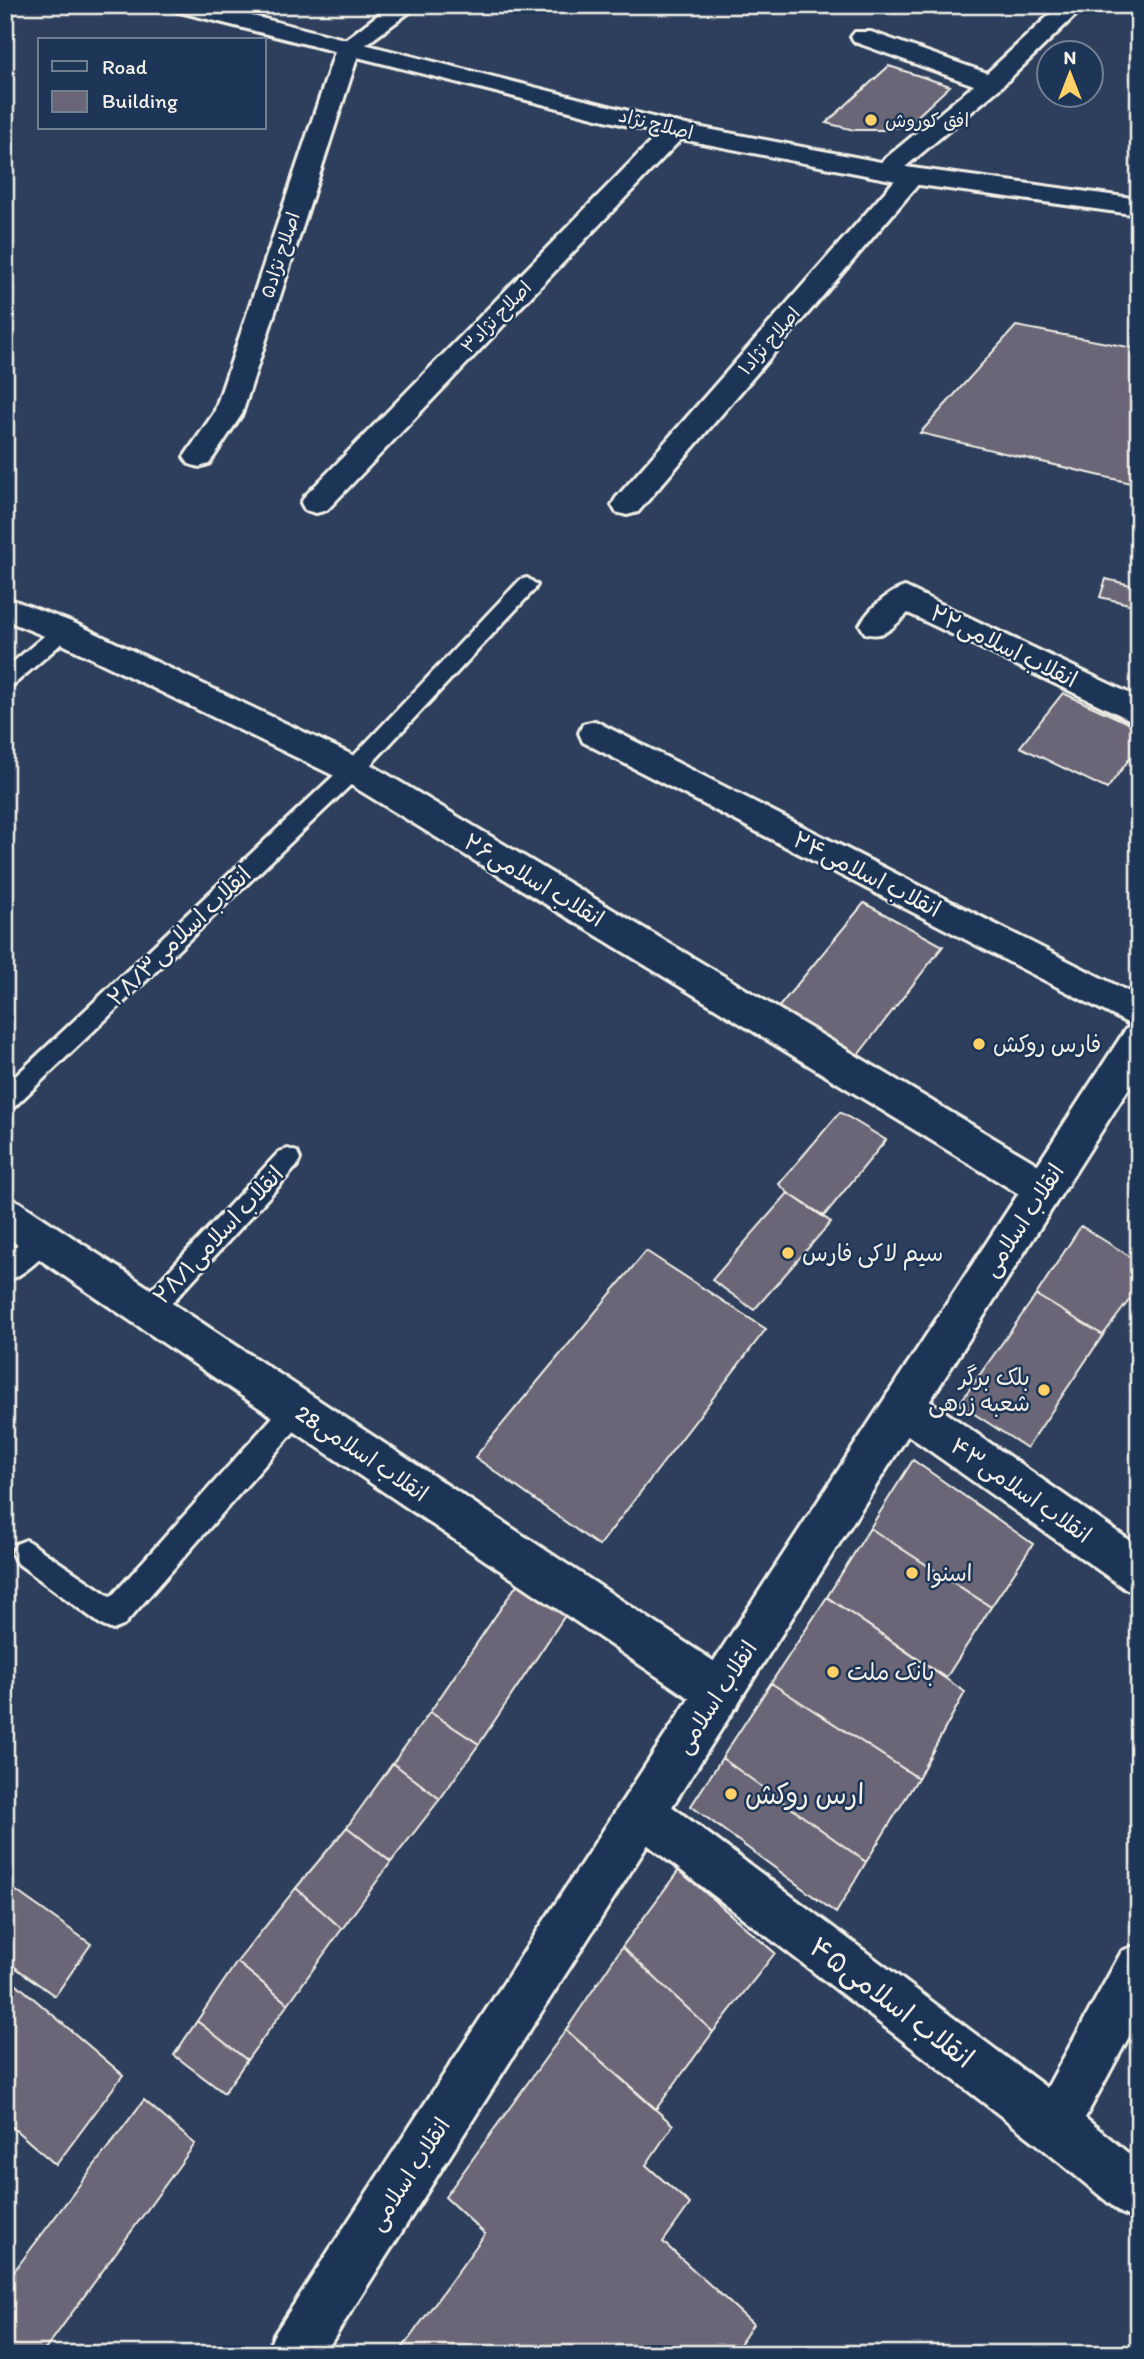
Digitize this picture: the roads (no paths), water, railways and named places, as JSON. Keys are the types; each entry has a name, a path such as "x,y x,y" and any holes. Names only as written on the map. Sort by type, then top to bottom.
{"street":[{"name":"اصلاح نژاد","path":"180,5 676,130 884,172 1139,207"},
{"path":"349,46 407,5"},
{"path":"884,172 990,83 1074,5"},
{"path":"863,37 990,83"},
{"name":"اصلاح نژاد۵","path":"199,457 228,414 349,46"},
{"name":"اصلاح نژاد۳","path":"316,503 676,130"},
{"name":"اصلاح نژاد۱","path":"627,505 912,176"},
{"name":"انقلاب اسلامی۲۲","path":"876,625 905,598 1139,712"},
{"name":"انقلاب اسلامی۲۶","path":"5,608 63,631 353,770 1043,1188"},
{"name":"انقلاب اسلامی۲۴","path":"595,733 1138,1036"},
{"name":"انقلاب اسلامی","path":"293,2354 720,1692 1138,1036"},
{"name":"28انقلاب اسلامی","path":"5,1214 720,1692"},
{"name":"انقلاب اسلامی۴۳","path":"902,1406 1139,1573"},
{"name":"انقلاب اسلامی۴۵","path":"642,1812 1054,2124 1139,2195"},
{"path":"1054,2124 1139,1968"}],"lane":[{"name":"انقلاب اسلامی۲۸/۳","path":"5,1101 353,770 527,585"},
{"path":"5,681 63,631"},
{"name":"انقلاب اسلامی۲۸/۱","path":"149,1310 288,1159"},
{"path":"5,1271 42,1240"},
{"path":"26,1553 113,1616 297,1409"}],"place":[{"name":"افق کوروش","path":"871,120"},
{"name":"فارس روکش","path":"979,1044"},
{"name":"سیم لاکی فارس","path":"788,1253"},
{"name":"بلک برگر شعبه زرهی","path":"1044,1390"},
{"name":"اسنوا","path":"912,1573"},
{"name":"بانک ملت","path":"833,1672"},
{"name":"ارس روکش","path":"731,1794"}]}
